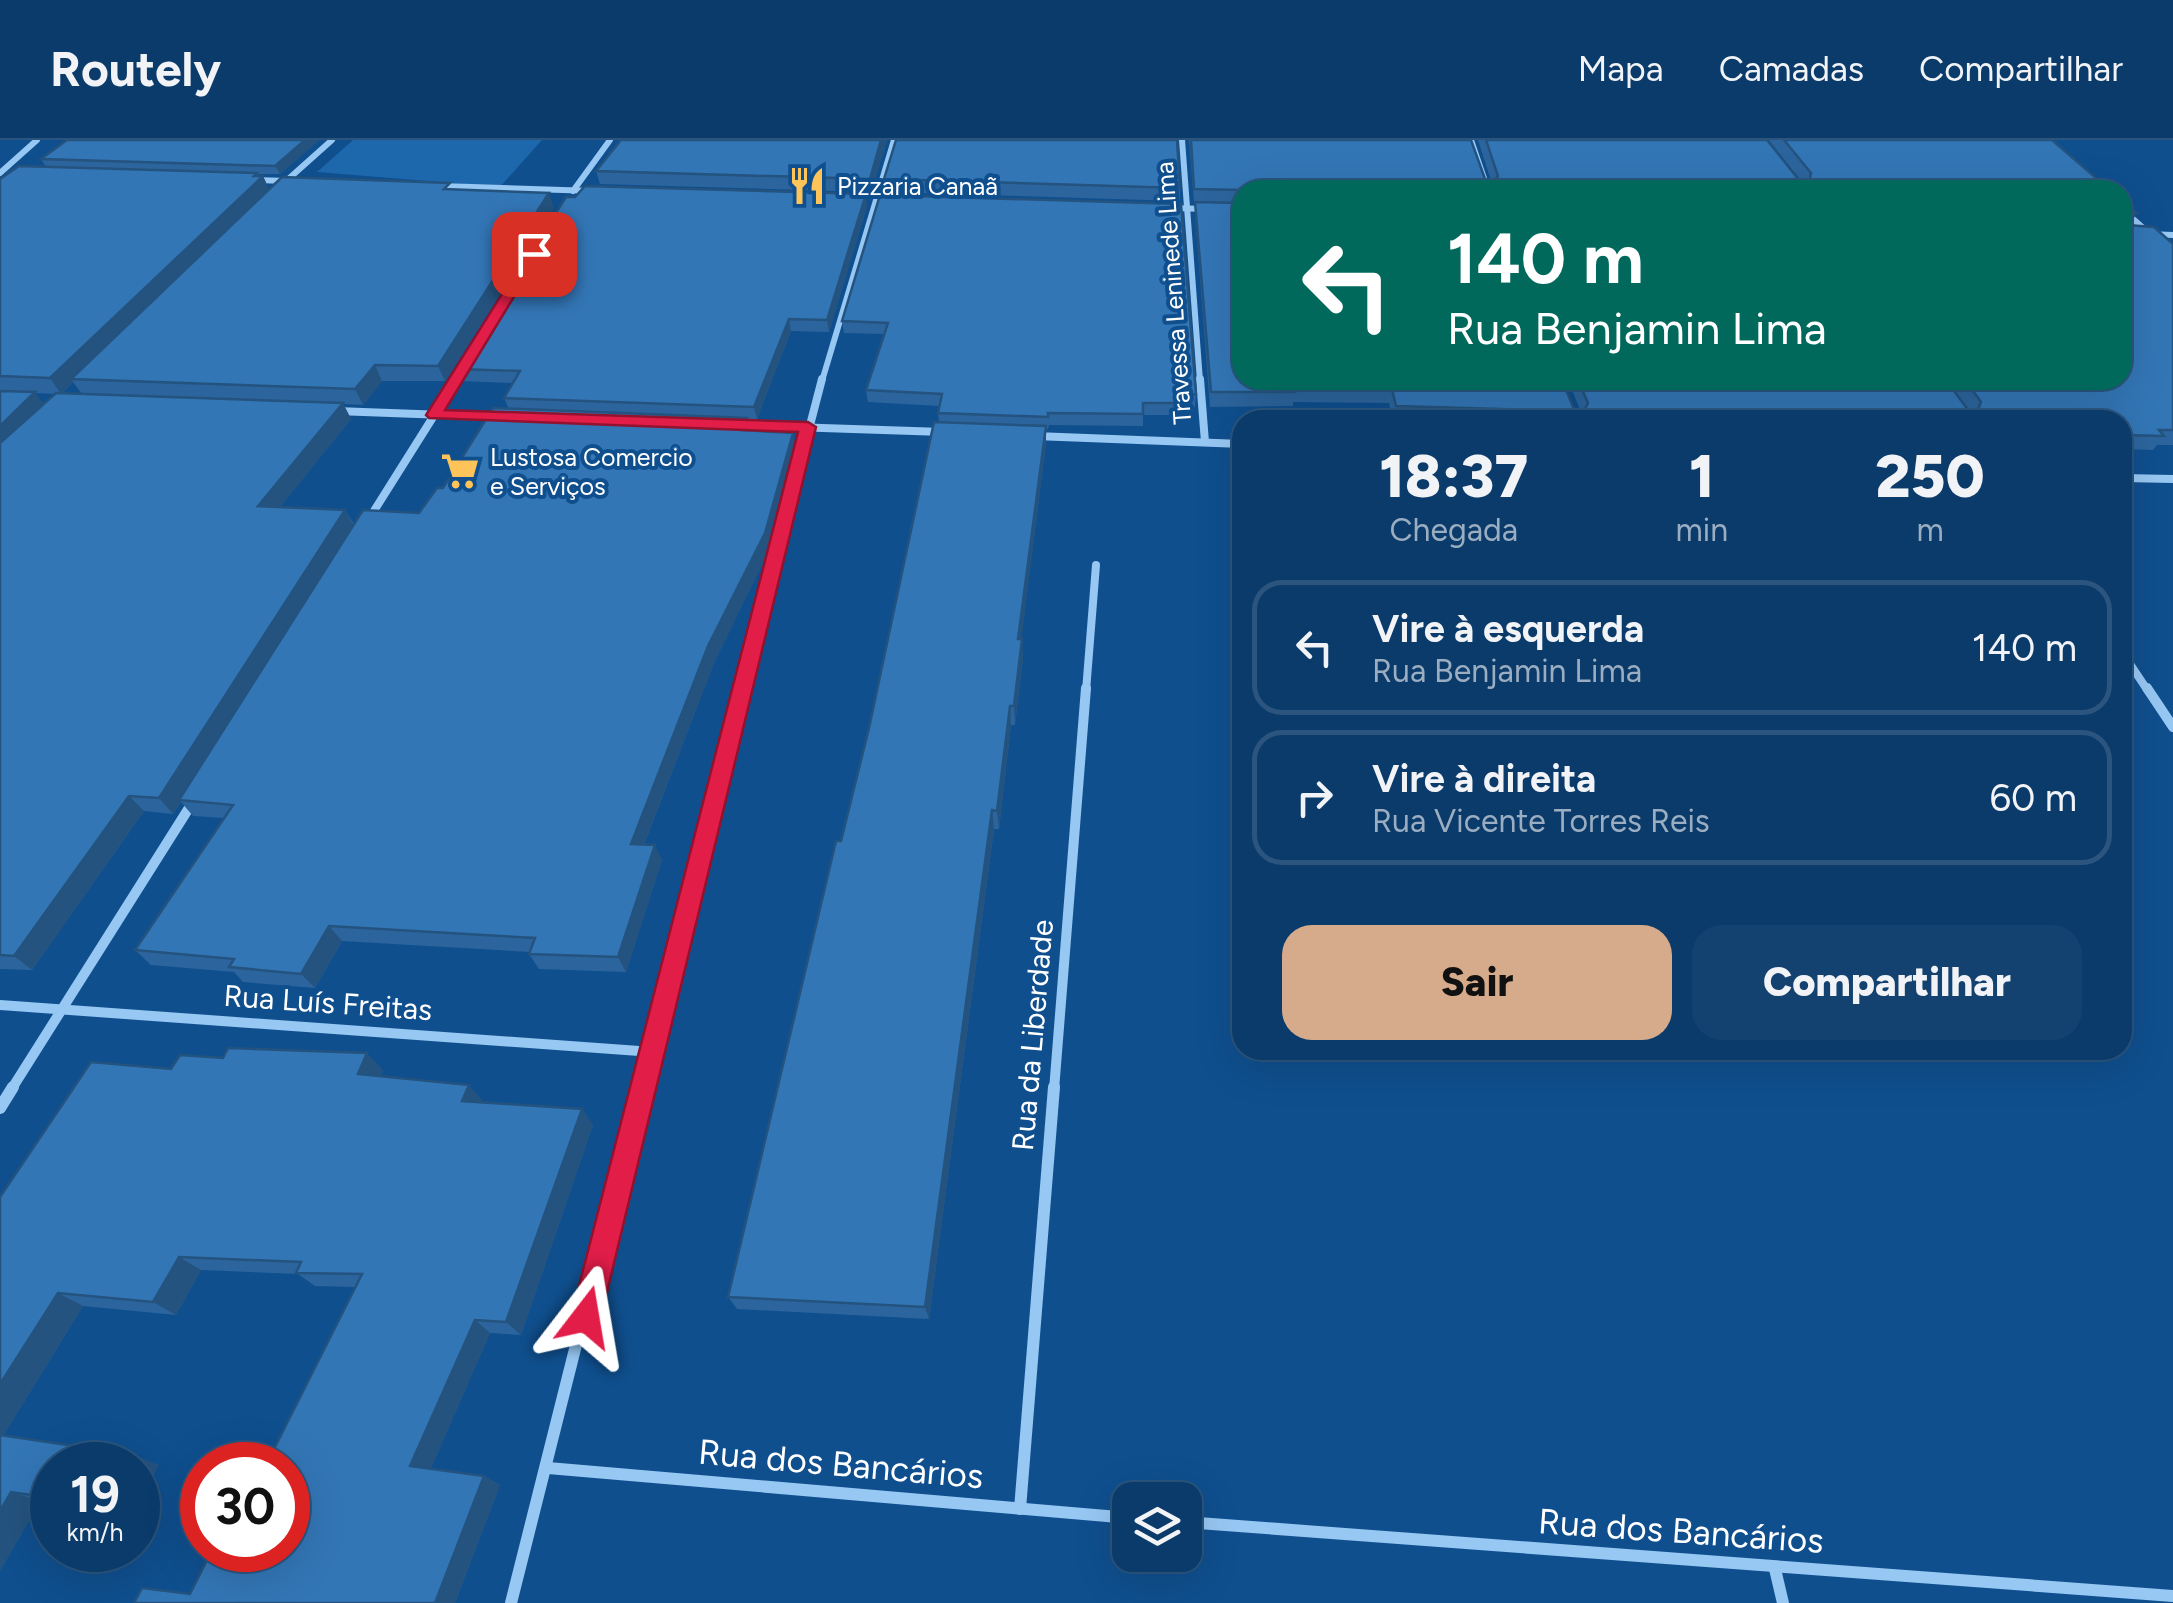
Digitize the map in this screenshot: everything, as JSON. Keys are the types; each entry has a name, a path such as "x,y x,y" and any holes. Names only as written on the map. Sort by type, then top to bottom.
{"street":[{"path":"0,173 38,140"},
{"path":"272,195 332,140"},
{"path":"563,206 610,140"},
{"path":"511,1603 808,427 873,199 894,140"},
{"name":"Travessa Leninede Lima","path":"1182,140 1204,442"},
{"path":"1472,140 1485,180"},
{"path":"0,173 19,174"},
{"path":"248,180 305,182"},
{"path":"437,186 613,192"},
{"path":"873,199 892,200"},
{"path":"1168,208 1224,210"},
{"path":"2132,217 2162,245"},
{"path":"2132,234 2173,235"},
{"path":"360,533 474,350"},
{"path":"316,410 513,417"},
{"path":"729,425 946,432"},
{"path":"1026,436 1232,443"},
{"path":"2132,478 2173,479"},
{"name":"Rua da Liberdade","path":"1020,1509 1096,565"},
{"path":"2132,667 2173,727"},
{"path":"0,1108 201,788"},
{"name":"Rua Luís Freitas","path":"0,1005 653,1052"},
{"name":"Rua dos Bancários","path":"548,1468 1112,1517"},
{"name":"Rua dos Bancários","path":"1202,1523 2173,1596"},
{"path":"1775,1569 1783,1603"}],"shaded area":[{"path":"353,140 542,140 500,187 317,172"}],"building":[{"path":"67,140 305,140 275,166 41,159"},
{"path":"621,140 881,140 870,179 596,171"},
{"path":"896,140 1177,140 1180,188 884,179"},
{"path":"1191,140 1471,140 1486,180 1232,180 1232,190 1194,189"},
{"path":"1486,140 1767,140 1799,180 1495,180 1498,176"},
{"path":"1784,140 2052,140 2098,180 1810,180 1811,173"},
{"path":"19,166 263,176 50,378 0,376 0,179"},
{"path":"282,177 450,183 444,189 549,193 438,366 375,365 355,389 71,379"},
{"path":"585,186 866,194 827,320 789,319 754,407 504,398 520,371 457,369 566,197 575,197"},
{"path":"880,195 1181,204 1196,394 1181,395 1182,403 1143,403 1143,414 1048,413 1048,417 938,413 942,394 866,390 888,323 842,321"},
{"path":"1195,202 1232,203 1232,390 1295,392 1211,392"},
{"path":"2132,225 2154,227 2173,244 2173,430 2159,430 2164,436 2132,435 2132,410 1978,410 1981,402 1972,390 2132,390"},
{"path":"1392,390 1566,390 1574,409 1396,406"},
{"path":"1582,390 1953,390 1968,410 1584,410 1588,403"},
{"path":"0,391 35,392 0,426"},
{"path":"56,393 343,403 258,506 345,510 159,798 129,796 14,956 0,955 0,443"},
{"path":"493,408 747,418 742,430 793,433 765,533 708,646 631,844 655,845 618,957 529,954 535,938 329,926 301,974 229,967 234,959 135,950 233,805 179,800 363,510 419,513 437,488 443,488"},
{"path":"934,422 1046,426 1018,639 1022,639 1014,706 1010,706 997,811 992,810 925,1307 728,1297 836,841 841,841 869,728"},
{"path":"228,1048 367,1053 358,1074 469,1085 462,1101 582,1109 506,1322 475,1320 410,1466 484,1476 435,1603 134,1603 142,1588 190,1594 201,1572 310,1572 310,1442 278,1442 362,1274 296,1273 301,1262 179,1257 153,1302 58,1293 0,1384 0,1197 91,1062 171,1069 180,1055 223,1058"},
{"path":"0,1435 47,1442 30,1442 30,1495 11,1492 0,1511"}],"place":[{"name":"Pizzaria Canaã","path":"807,186"},
{"name":"Lustosa Comercio e Serviços","path":"460,471"}],"route":[{"path":"534,254 434,415 808,427 586,1317"}]}
